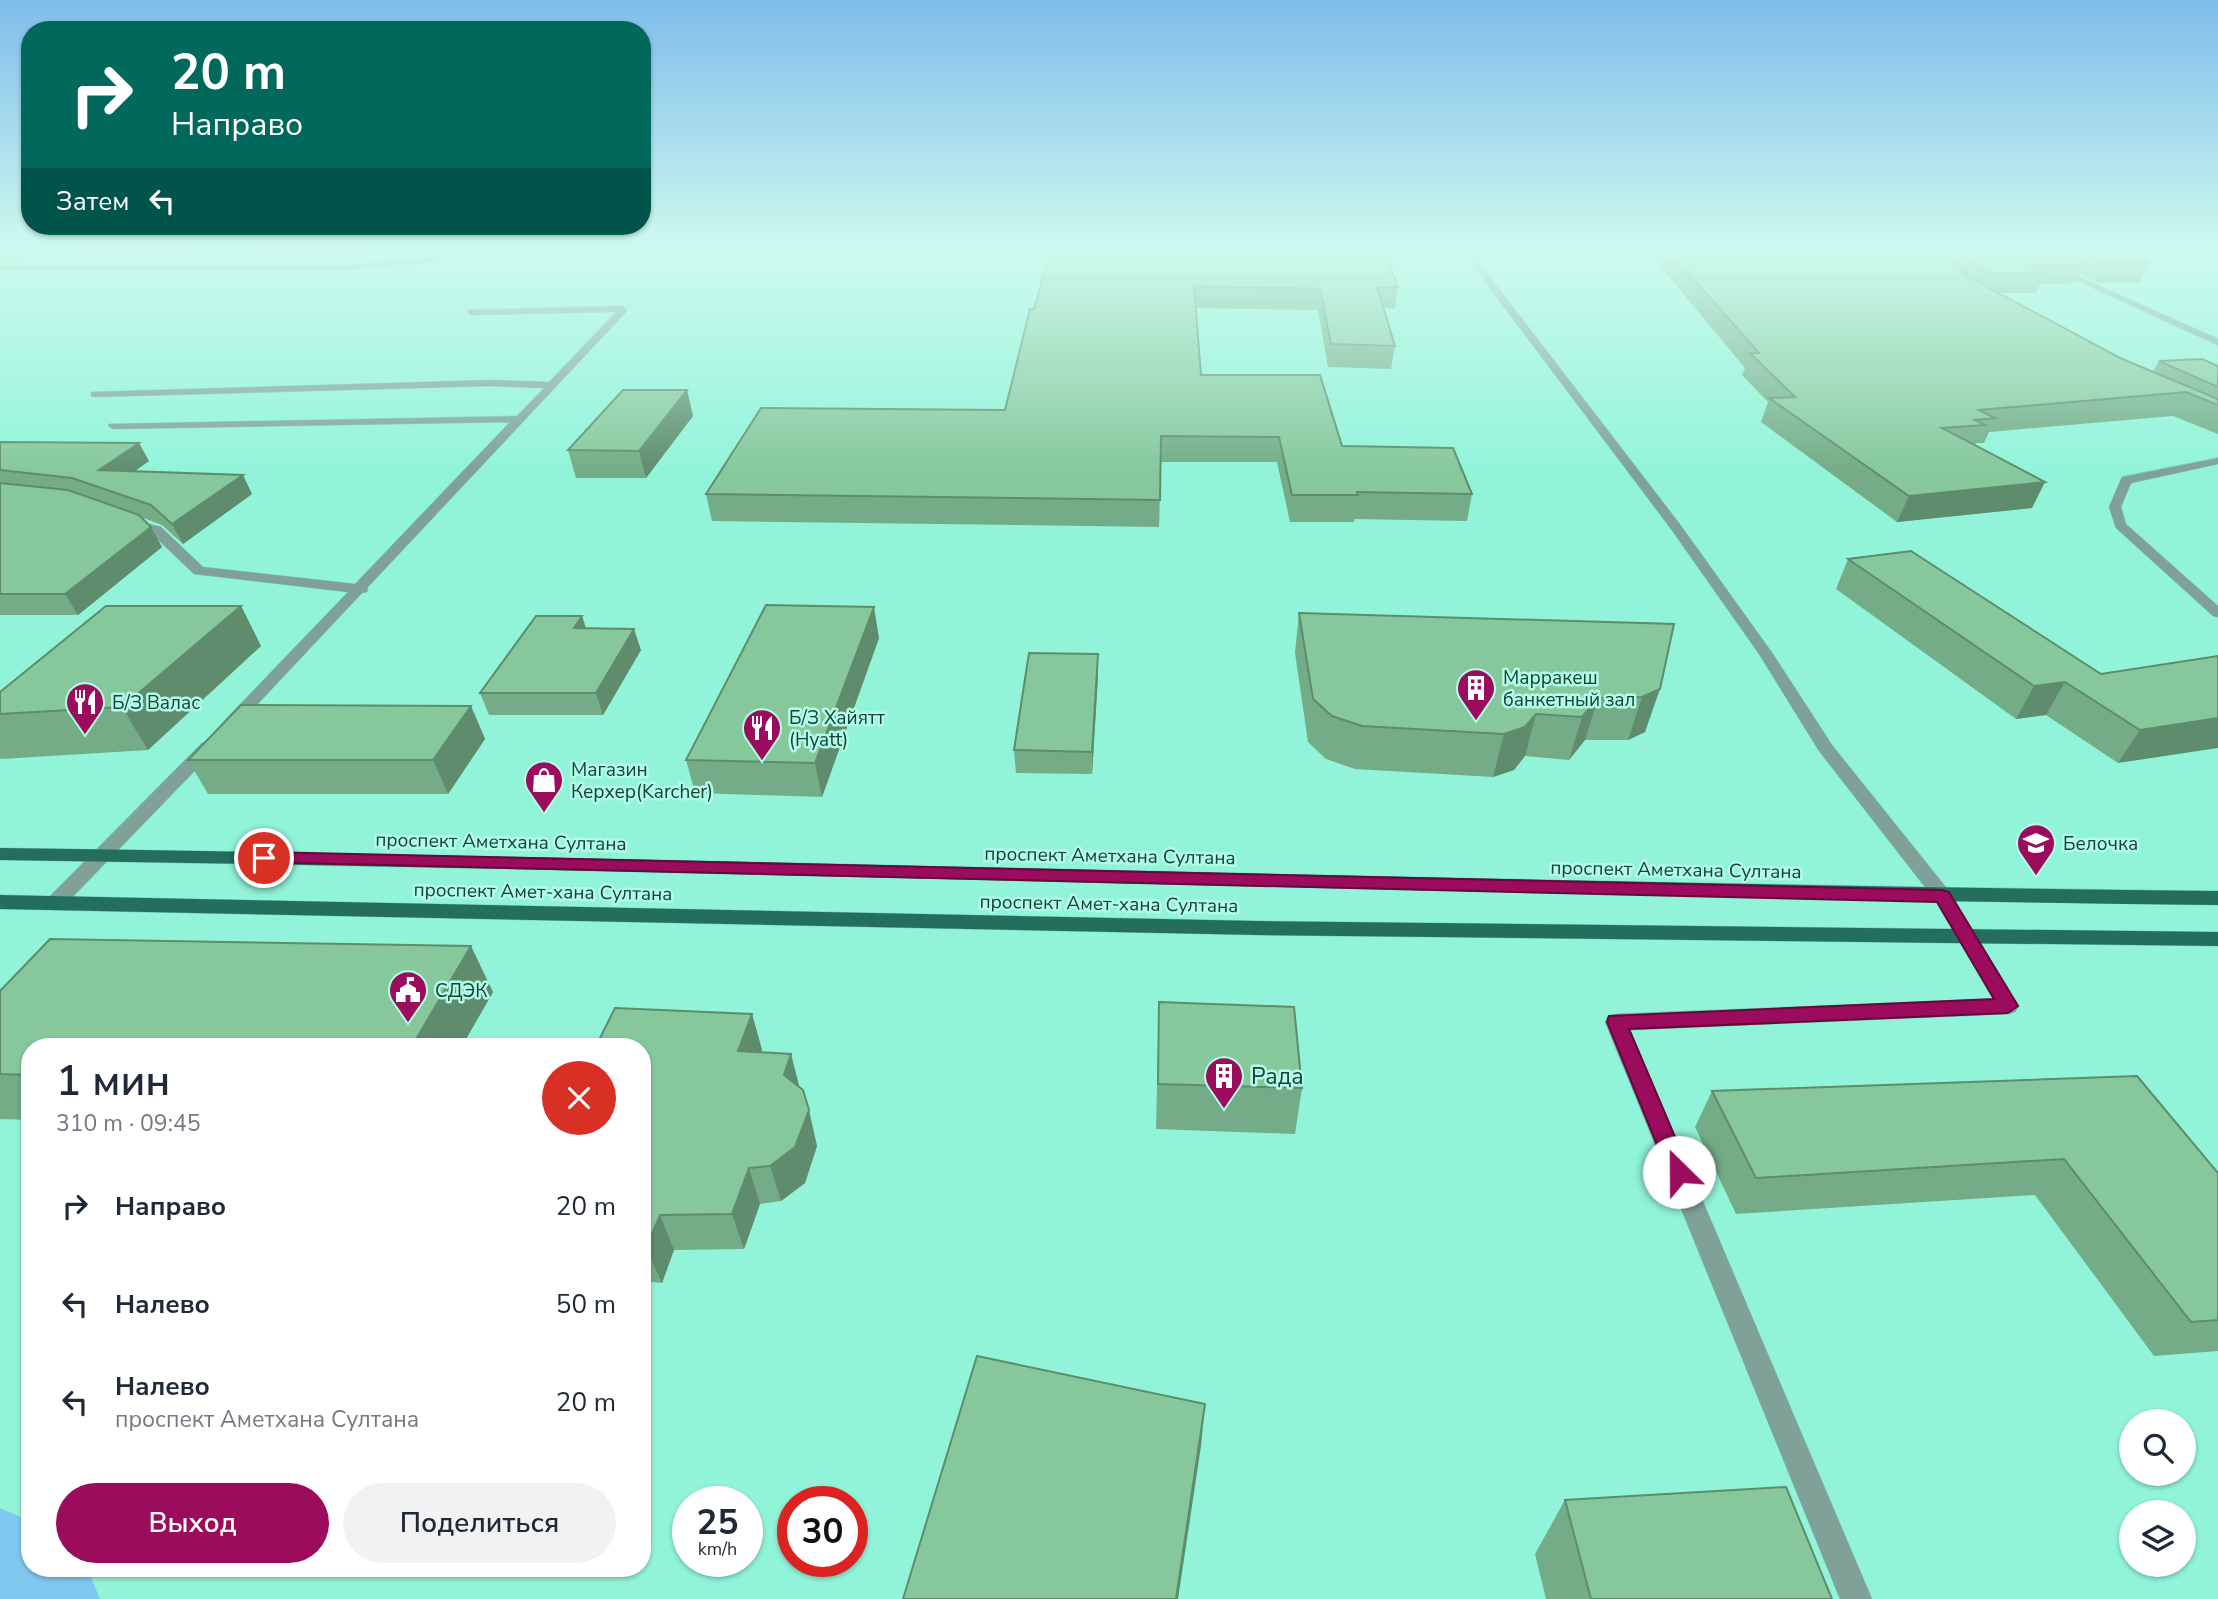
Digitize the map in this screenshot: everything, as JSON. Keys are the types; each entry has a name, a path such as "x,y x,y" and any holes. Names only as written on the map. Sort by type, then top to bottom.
{"main road":[{"name":"проспект Аметхана Султана","path":"0,854 546,862 1942,896 2218,898"},
{"name":"проспект Амет-хана Султана","path":"0,902 1257,929 2218,939"}],"street":[{"path":"55,903 362,589 611,324"},
{"path":"1521,324 1675,526 1766,654 1825,747 1942,896 2008,1006 1616,1022 1856,1599"},
{"path":"2176,324 2218,342"},
{"path":"95,394 491,383 554,385"},
{"path":"113,426 521,419"},
{"path":"2218,461 2126,480 2115,507 2120,525 2218,613"},
{"path":"119,517 156,530 199,570 362,589"}],"building":[{"path":"1026,324 1197,324 1201,375 1320,375 1342,446 1453,448 1472,494 1357,492 1358,495 1292,495 1279,437 1161,436 1160,500 706,494 761,408 1005,410"},
{"path":"1327,324 1388,324 1395,346 1331,344"},
{"path":"1733,324 2056,324 2120,358 2218,399 2218,405 2186,392 1979,410 1995,418 1975,420 1985,425 1942,428 2045,482 1909,496 1769,398 1795,397 1750,353 1759,353"},
{"path":"2202,359 2218,366 2218,387 2159,361"},
{"path":"623,390 687,390 639,451 568,450"},
{"path":"0,442 139,443 99,470 243,475 172,524 151,505 72,478 0,470"},
{"path":"0,483 68,490 139,515 151,527 65,594 0,594"},
{"path":"1911,551 2101,674 2218,656 2218,718 2140,730 2065,682 2034,686 1848,559"},
{"path":"766,605 874,607 815,763 686,760"},
{"path":"106,606 241,606 122,707 0,714 0,692"},
{"path":"1299,613 1674,624 1660,689 1642,697 1598,698 1582,717 1536,714 1525,727 1504,734 1362,726 1332,716 1313,699"},
{"path":"536,616 582,616 574,628 634,629 596,693 480,693"},
{"path":"1029,653 1098,654 1092,752 1014,750"},
{"path":"241,705 471,706 433,760 188,760"},
{"path":"50,939 471,946 417,1038 21,1038 21,1075 0,1074 0,991"},
{"path":"1159,1002 1294,1007 1302,1088 1158,1084"},
{"path":"615,1008 752,1014 738,1051 791,1054 784,1075 803,1090 809,1110 795,1147 770,1166 749,1168 732,1214 660,1215 651,1236 651,1038 600,1038"},
{"path":"2137,1076 2218,1173 2218,1320 2191,1322 2064,1159 1756,1178 1712,1091"},
{"path":"977,1356 1205,1404 1176,1599 903,1599"},
{"path":"1786,1487 1832,1599 1591,1599 1565,1500"}],"waterway":[{"path":"0,1553 21,1571"},
{"path":"28,1577 54,1599"}],"place":[{"name":"Марракеш банкетный зал","path":"1476,722"},
{"name":"Б/З Валас","path":"85,736"},
{"name":"Б/З Хайятт (Hyatt)","path":"762,762"},
{"name":"Магазин Керхер(Karcher)","path":"544,814"},
{"name":"Белочка","path":"2036,877"},
{"name":"СДЭК","path":"408,1024"},
{"name":"Рада","path":"1224,1110"}],"route":[{"path":"264,858 1942,896 2008,1006 1616,1022 1679,1172"}]}
